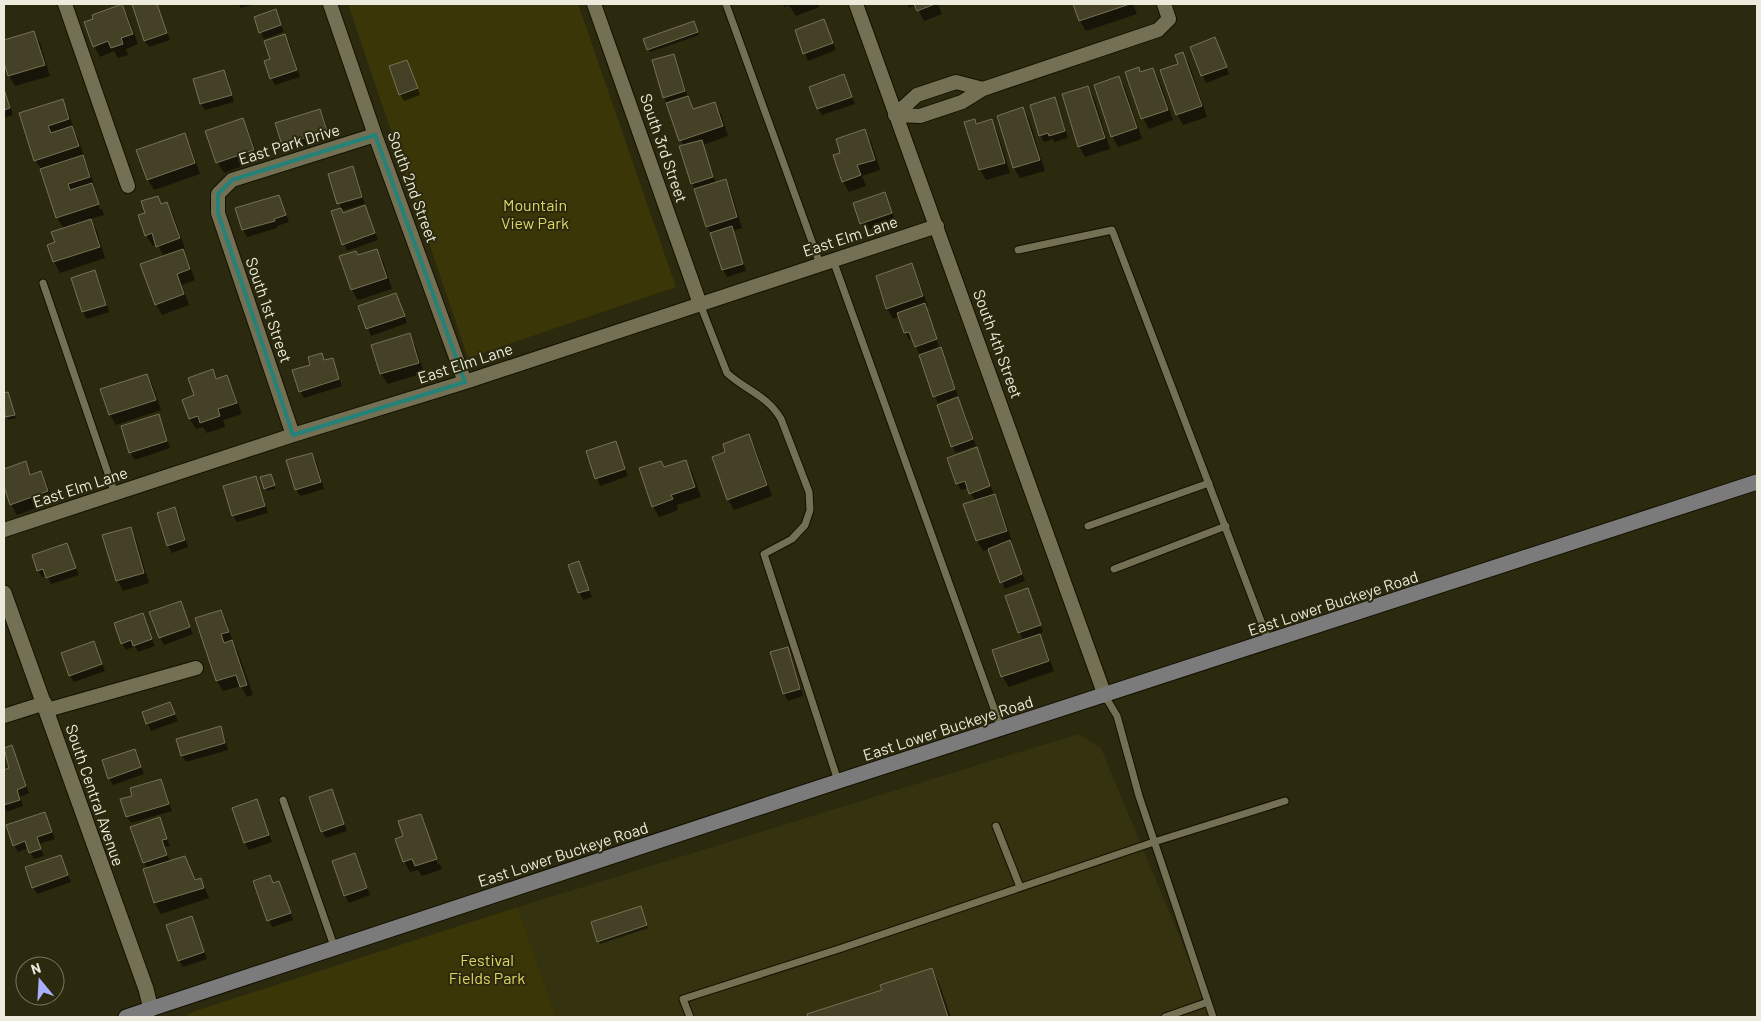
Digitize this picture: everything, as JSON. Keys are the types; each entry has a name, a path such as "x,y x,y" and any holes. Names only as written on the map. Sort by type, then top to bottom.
{"main road":[{"name":"East Lower Buckeye Road","path":"126,1017 152,1013 335,949 838,781 1105,696 1757,482"}],"street":[{"path":"65,4 128,186"},
{"name":"South 2nd Street","path":"330,4 375,136 464,382"},
{"name":"South 3rd Street","path":"594,4 700,304"},
{"name":"South 4th Street","path":"856,4 1105,696"},
{"path":"895,115 920,116 962,102 983,89 1158,30 1169,19 1164,4"},
{"path":"895,115 917,95 956,82 983,89"},
{"name":"East Park Drive","path":"218,194 232,180 375,136"},
{"name":"South 1st Street","path":"218,194 218,213 293,435"},
{"name":"East Elm Lane","path":"4,530 293,435 464,382 937,226"},
{"name":"South Central Avenue","path":"4,592 146,989 152,1013"},
{"path":"4,716 196,668"}],"lane":[{"path":"726,4 826,262 1001,728"},
{"path":"1018,250 1112,230 1269,642"},
{"path":"43,283 115,494"},
{"path":"700,304 727,373 764,398 775,408 781,418 809,492 810,510 805,525 792,539 764,554 838,781"},
{"path":"1088,526 1209,483"},
{"path":"1114,569 1226,526"},
{"path":"1105,696 1117,716 1139,796 1213,1017"},
{"path":"283,800 335,949"},
{"path":"690,1017 683,999 842,948 1154,842 1286,802"},
{"path":"996,826 1020,887"},
{"path":"1165,1017 1208,1002"}],"highlighted area":[{"path":"375,135 465,382 293,435 218,213 218,194 232,180"}],"shaded area":[{"path":"1078,734 1101,748 1213,1017 556,1017 518,907"}],"green space":[{"name":"Mountain View Park","path":"348,4 578,4 676,287 468,358"},
{"name":"Festival Fields Park","path":"518,907 556,1017 183,1017 195,1011"}],"building":[{"path":"122,4 133,34 121,38 123,44 111,48 108,41 93,47 84,22 93,19 92,15"},
{"path":"132,4 157,4 167,33 144,41"},
{"path":"914,4 935,4 917,11"},
{"path":"1073,4 1130,4 1079,21"},
{"path":"276,9 281,25 259,33 254,17"},
{"path":"824,19 833,43 803,54 795,30"},
{"path":"694,21 698,32 647,50 643,39"},
{"path":"34,31 45,65 8,76 4,63 4,40"},
{"path":"285,34 297,70 270,79 264,61 270,59 264,41"},
{"path":"1215,37 1227,67 1201,76 1190,47"},
{"path":"1183,52 1202,106 1176,115 1160,70 1178,64 1175,55"},
{"path":"674,54 685,91 663,98 652,60"},
{"path":"407,60 418,88 399,95 389,66"},
{"path":"1139,67 1140,72 1153,68 1168,110 1141,119 1125,72"},
{"path":"224,70 232,95 200,104 193,79"},
{"path":"844,74 852,97 817,109 809,87"},
{"path":"1119,76 1137,128 1111,137 1094,85"},
{"path":"1088,86 1105,138 1078,147 1062,94"},
{"path":"4,89 10,108 4,110"},
{"path":"688,96 693,109 715,102 723,126 679,141 666,103"},
{"path":"1055,97 1065,131 1049,136 1048,133 1039,136 1030,105"},
{"path":"63,99 69,119 48,126 51,133 72,126 79,146 34,161 19,113"},
{"path":"1023,107 1040,160 1013,168 997,116"},
{"path":"320,109 327,131 282,145 275,123"},
{"path":"243,118 254,150 216,163 205,131"},
{"path":"975,119 976,124 992,119 1005,163 979,170 964,122"},
{"path":"865,129 875,160 857,165 861,175 842,182 833,155 840,153 836,139"},
{"path":"185,133 195,163 147,180 136,150"},
{"path":"702,140 713,177 691,184 679,146"},
{"path":"83,155 90,177 68,184 70,190 92,183 99,204 56,218 40,169"},
{"path":"353,166 362,197 337,204 328,174"},
{"path":"726,179 737,217 706,227 694,189"},
{"path":"885,192 892,213 860,224 853,203"},
{"path":"279,195 286,215 274,219 275,221 242,230 235,208"},
{"path":"158,196 161,204 167,202 180,238 156,247 152,233 145,236 138,215 145,213 141,201"},
{"path":"365,205 375,233 342,245 331,211 341,208 343,213"},
{"path":"91,219 100,247 53,262 47,245 55,242 51,232"},
{"path":"732,226 743,264 722,270 710,233"},
{"path":"183,249 190,269 177,274 184,294 155,305 140,264"},
{"path":"377,249 387,278 351,290 339,256 356,251 358,255"},
{"path":"912,263 923,296 886,309 876,276"},
{"path":"95,270 106,305 82,312 71,278"},
{"path":"396,293 405,316 366,329 358,306"},
{"path":"925,303 937,339 915,347 909,332 904,333 897,313"},
{"path":"410,333 419,363 380,374 371,345"},
{"path":"941,347 955,389 933,397 919,355"},
{"path":"322,353 324,360 333,358 339,379 299,392 292,370 310,365 308,357"},
{"path":"213,369 216,379 227,375 237,403 218,409 220,416 200,423 198,416 189,419 182,400 194,395 188,378"},
{"path":"147,374 156,400 109,415 100,389"},
{"path":"8,392 15,415 5,417 4,393"},
{"path":"958,397 973,439 951,447 937,405"},
{"path":"159,414 167,441 129,453 121,426"},
{"path":"749,434 767,485 727,500 712,457 725,452 723,444"},
{"path":"616,441 625,469 595,479 586,451"},
{"path":"977,447 990,486 969,494 965,481 956,484 947,458"},
{"path":"312,453 321,482 295,490 286,460"},
{"path":"686,460 695,487 671,495 673,499 652,507 639,468 661,461 664,467"},
{"path":"26,461 30,475 41,471 48,491 10,505 4,486 4,469"},
{"path":"271,474 275,485 264,489 260,477"},
{"path":"256,476 265,506 232,516 223,486"},
{"path":"995,494 1007,531 976,541 963,504"},
{"path":"175,507 185,540 167,546 157,513"},
{"path":"131,527 144,573 116,581 102,535"},
{"path":"1010,540 1022,574 1000,583 988,549"},
{"path":"67,543 76,568 46,578 43,569 37,571 32,555"},
{"path":"579,561 589,590 578,593 568,565"},
{"path":"1028,588 1041,625 1018,633 1005,596"},
{"path":"181,601 190,627 159,638 149,612"},
{"path":"221,610 229,632 221,634 224,643 232,640 247,685 240,687 236,675 216,681 195,618"},
{"path":"143,613 152,639 133,646 131,640 121,644 114,623"},
{"path":"1040,634 1049,661 1001,677 992,650"},
{"path":"94,641 102,664 69,676 61,653"},
{"path":"788,647 800,689 783,694 770,652"},
{"path":"170,702 175,714 146,724 142,712"},
{"path":"221,726 225,743 181,756 176,739"},
{"path":"12,745 26,786 17,790 20,800 4,805 4,770 9,768 4,748"},
{"path":"135,749 141,767 108,779 102,760"},
{"path":"161,779 169,804 126,817 120,799 132,796 130,788"},
{"path":"332,789 344,824 321,832 309,797"},
{"path":"257,799 269,835 244,843 232,808"},
{"path":"45,812 52,832 37,837 41,849 29,853 25,841 13,846 6,825"},
{"path":"421,814 437,859 415,866 412,859 403,862 395,839 403,836 398,821"},
{"path":"160,817 167,839 162,840 167,855 143,863 130,827"},
{"path":"355,853 367,888 344,896 332,861"},
{"path":"61,855 68,875 32,888 25,867"},
{"path":"185,856 195,880 201,878 204,888 154,903 143,869"},
{"path":"270,875 273,883 279,881 291,913 267,921 253,881"},
{"path":"641,906 647,925 597,942 591,922"},
{"path":"192,916 204,952 178,961 166,925"},
{"path":"932,968 948,1017 808,1017 807,1014 882,990 880,985"}]}
